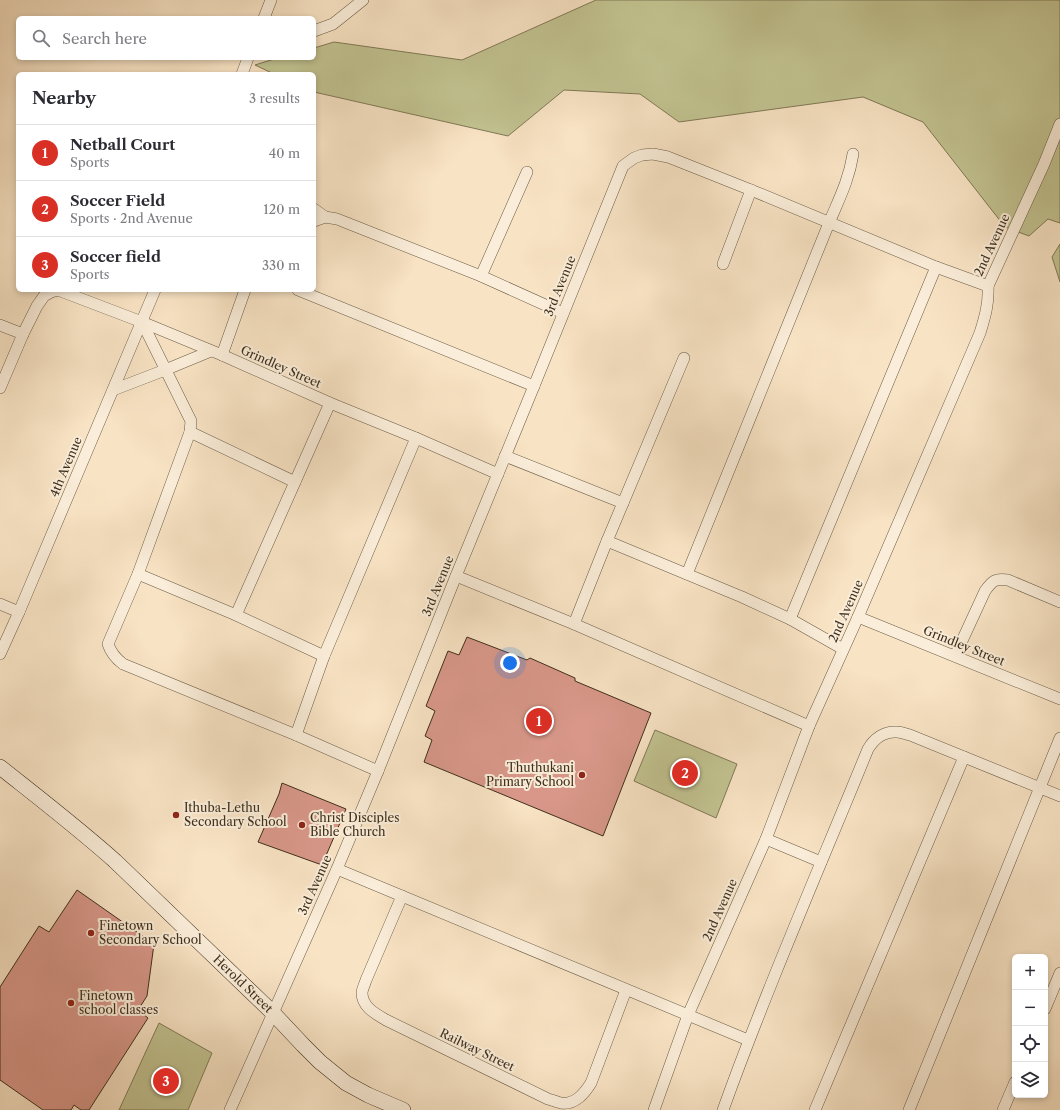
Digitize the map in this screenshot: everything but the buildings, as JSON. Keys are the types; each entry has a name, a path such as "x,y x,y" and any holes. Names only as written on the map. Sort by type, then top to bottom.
{"street":[{"path":"265,16 271,0"},
{"path":"316,30 333,24 363,0"},
{"path":"243,72 247,60"},
{"name":"2nd Avenue","path":"654,1110 688,1015 766,839 809,726 858,617 980,333 986,312 988,286 1044,164 1060,124"},
{"name":"3rd Avenue","path":"230,1110 272,1012 337,869 378,771 623,166 634,158 642,155 652,154 668,157 751,190"},
{"path":"687,574 829,223 842,196 851,168 853,154"},
{"path":"481,276 527,172"},
{"path":"723,264 751,190 936,267 988,286"},
{"path":"319,219 337,219 481,276 563,313"},
{"path":"790,619 936,267"},
{"name":"Grindley Street","path":"23,334 36,306 44,296 51,292"},
{"name":"Grindley Street","path":"63,292 142,322 211,351 222,354 330,403 416,438 498,474"},
{"name":"4th Avenue","path":"0,654 155,292"},
{"path":"222,354 244,292"},
{"path":"303,292 534,386"},
{"path":"142,322 191,422 190,432 138,574 108,644 111,653 123,664 296,735 378,771"},
{"path":"0,325 23,334 0,388"},
{"path":"113,390 211,351"},
{"path":"574,624 684,358"},
{"path":"236,615 330,403"},
{"path":"190,432 295,482"},
{"path":"296,735 324,656 416,438"},
{"path":"505,456 623,503"},
{"path":"607,542 742,597 790,619 843,649"},
{"path":"138,574 236,615 324,656"},
{"path":"456,576 574,624 809,726"},
{"path":"955,656 985,591 991,583 1000,579 1008,580 1060,602"},
{"path":"0,604 19,612"},
{"name":"Grindley Street","path":"858,617 1060,699"},
{"path":"723,1110 748,1040 821,862 868,749 877,737 896,732 910,735 1060,796"},
{"path":"909,1110 1060,738"},
{"path":"815,1110 964,757"},
{"name":"Herold Street","path":"0,767 91,839 115,860 272,1012 302,1045 320,1062 346,1083 368,1095 403,1110"},
{"path":"766,839 821,862"},
{"path":"337,869 748,1040"},
{"name":"Railway Street","path":"402,896 366,980 362,992 365,1003 372,1012 386,1020 548,1099 561,1103 570,1102 577,1099 584,1093 591,1083 626,990"},
{"path":"1048,1002 1060,973"},
{"path":"1003,1110 1012,1089"}],"green space":[{"path":"596,0 1060,0 1060,223 1048,219 1029,236 1005,227 923,122 863,97 679,122 640,94 564,90 508,136 316,92 316,72 270,72 255,65 271,60 316,60 316,47 334,42 462,60"},
{"path":"1060,244 1060,282 1052,257"},
{"path":"655,730 737,764 716,818 634,781"},
{"path":"159,1023 212,1053 188,1110 119,1110"}],"place":[{"name":"Netball Court","path":"539,721"},
{"name":"Soccer Field","path":"685,773"},
{"name":"Thuthukani Primary School","path":"582,775"},
{"name":"Ithuba-Lethu Secondary School","path":"176,815"},
{"name":"Christ Disciples Bible Church","path":"302,825"},
{"name":"Finetown Secondary School","path":"91,933"},
{"name":"Finetown school classes","path":"71,1003"},
{"name":"Soccer field","path":"166,1081"}]}
